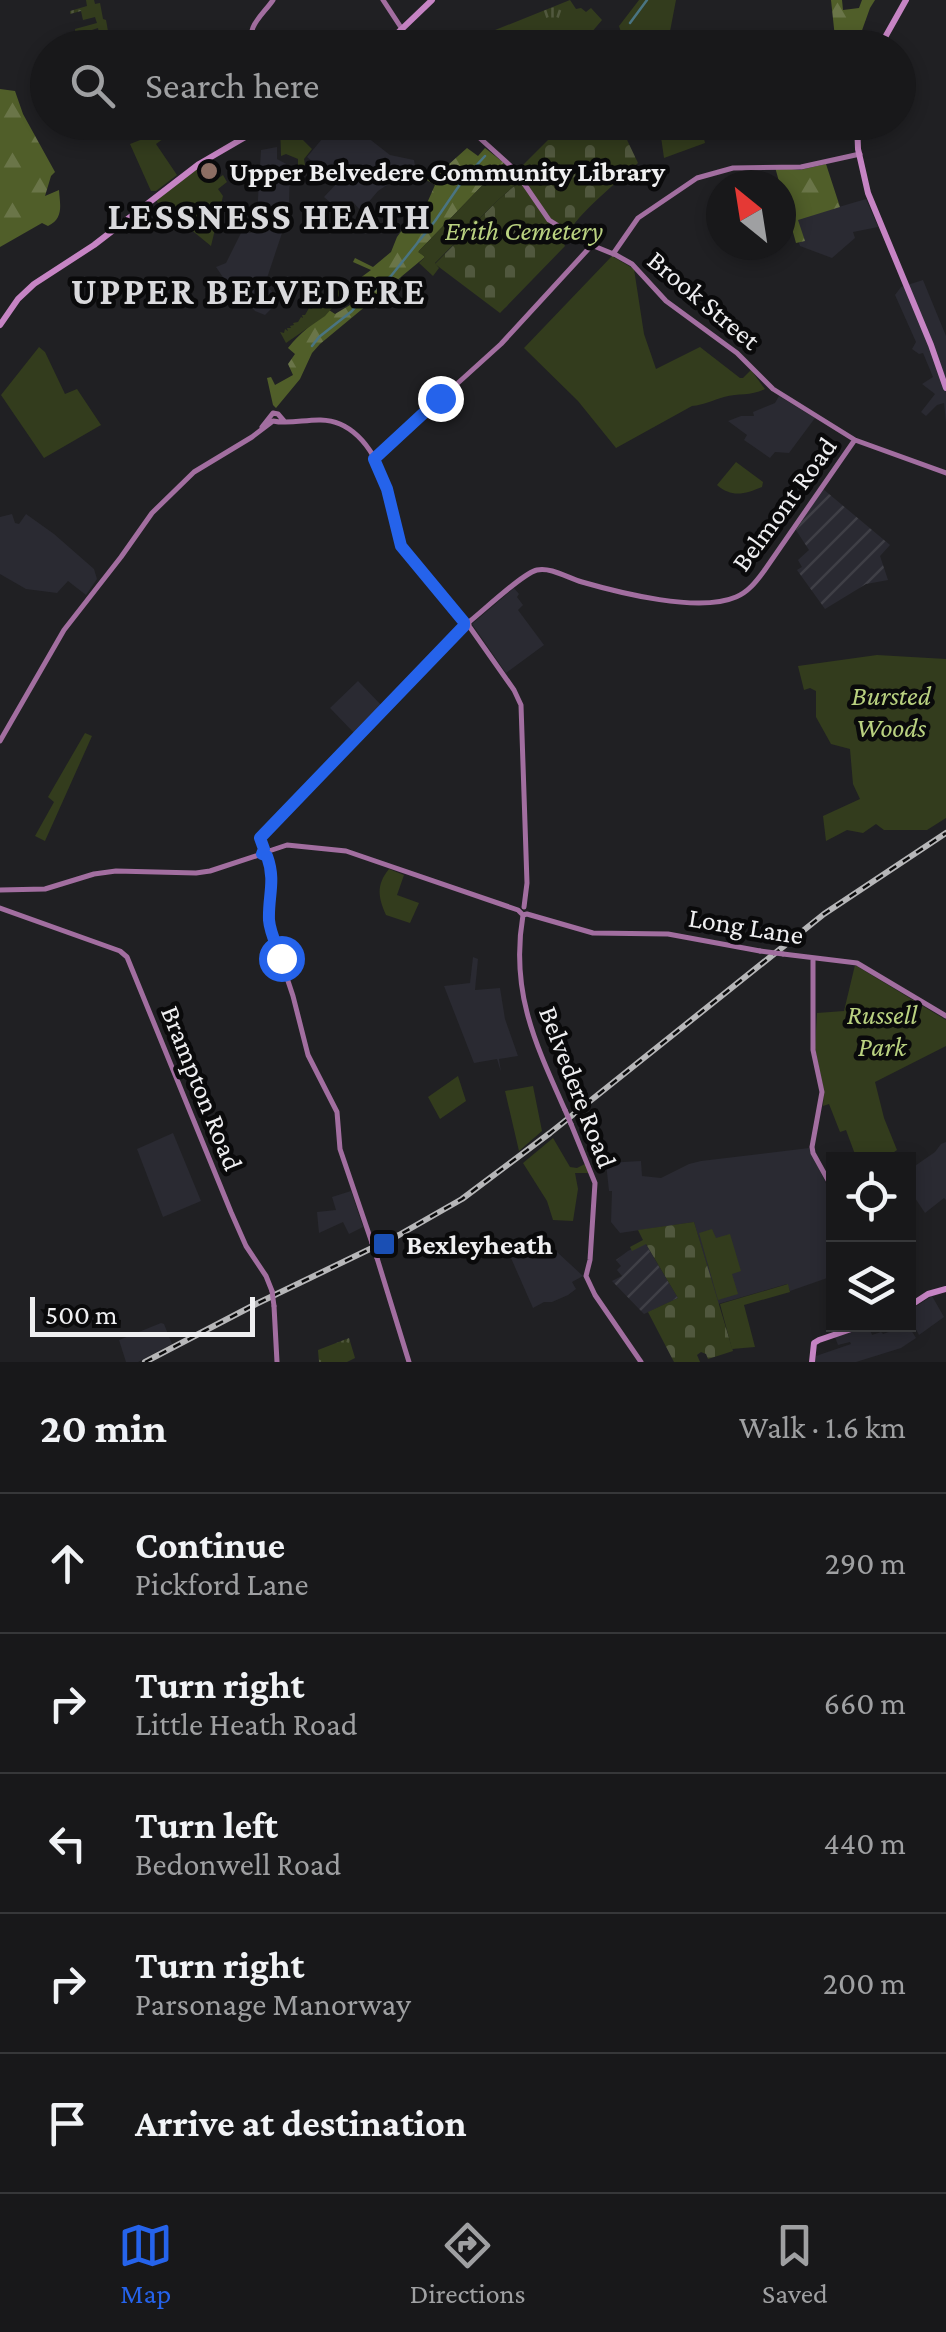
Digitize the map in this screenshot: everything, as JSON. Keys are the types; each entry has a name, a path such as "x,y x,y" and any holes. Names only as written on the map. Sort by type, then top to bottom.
{"main road":[{"path":"402,29 432,0"},
{"path":"889,30 906,0"},
{"path":"0,325 24,292 240,140"},
{"path":"859,140 868,193 946,388"},
{"path":"916,1302 946,1289"},
{"path":"812,1362 814,1344 842,1332"}],"street":[{"path":"252,30 273,0"},
{"path":"382,0 402,29"},
{"name":"Brook Street","path":"482,140 514,169 549,220 638,269 671,306 737,352 773,389 855,440 946,473"},
{"path":"613,254 638,218 697,178 733,168 801,167 860,154"},
{"path":"0,741 64,630 152,513 184,481 274,420 292,423 322,419 344,426 374,459 500,344 592,246"},
{"name":"Belmont Road","path":"466,624 528,574 540,570 659,600 722,601 738,596 764,571 855,440"},
{"name":"Belvedere Road","path":"374,459 387,489 401,546 466,624 521,705 527,883 519,961 526,1013 595,1183 586,1273 595,1295 640,1362"},
{"path":"409,1362 340,1149 337,1112 303,1041 270,928 273,875 260,838 466,624"},
{"name":"Long Lane","path":"0,890 45,889 116,870 210,871 287,845 346,851 593,933 668,934 857,964 946,1016"},
{"name":"Brampton Road","path":"0,908 120,951 127,957 231,1212 272,1291 277,1362"},
{"path":"813,958 813,1050 822,1096 812,1147 826,1177"}],"shaded area":[{"path":"321,140 371,140 390,155 414,160 415,166 378,191 361,211 352,201 333,208 324,197 337,183 307,157"},
{"path":"277,147 277,159 290,166 289,205 265,284 280,300 265,315 251,306 244,308 216,267 226,263 242,231 256,231 261,150"},
{"path":"866,199 878,227 853,232 855,238 832,258 800,246 796,220"},
{"path":"923,280 946,336 946,423 944,403 926,416 921,412 935,394 922,384 933,377 923,353 912,349 916,342 895,295 901,287"},
{"path":"779,396 815,418 789,453 775,452 770,458 744,440 747,435 728,421 754,416 753,412 775,403"},
{"path":"823,489 890,545 880,556 888,580 866,584 825,609 797,570 802,567 798,560 809,550 796,530"},
{"path":"12,514 19,524 26,514 94,569 97,579 86,595 68,581 57,593 26,589 0,574 0,517"},
{"path":"514,588 523,605 518,610 544,645 506,673 472,624"},
{"path":"358,681 384,708 356,735 330,708"},
{"path":"473,957 478,959 475,990 500,988 505,1019 518,1056 499,1059 501,1072 497,1059 474,1063 444,986 470,983"},
{"path":"173,1133 201,1201 163,1217 137,1149"},
{"path":"946,1142 946,1200 925,1213 916,1200 916,1165"},
{"path":"809,1148 826,1183 826,1278 790,1291 787,1284 718,1304 694,1222 620,1233 611,1222 612,1191 606,1163 641,1161 642,1176 661,1178 701,1161"},
{"path":"351,1191 363,1227 349,1234 343,1222 319,1233 317,1212 336,1210 332,1197"},
{"path":"544,1240 583,1276 572,1282 576,1289 568,1295 533,1308 511,1258"},
{"path":"645,1243 678,1298 644,1314 612,1281 622,1276 616,1260"},
{"path":"932,1296 944,1317 919,1335 916,1306"},
{"path":"161,1323 172,1344 138,1362 126,1362 119,1340"},
{"path":"852,1332 912,1332 916,1338 901,1348 856,1362 815,1362 816,1356 851,1344 838,1345 835,1337"}],"green space":[{"path":"86,0 100,3 108,30 75,30 97,23 95,17 83,20 81,11 70,14 87,6"},
{"path":"570,0 576,9 586,12 591,8 602,20 593,30 495,30"},
{"path":"639,0 676,0 670,30 620,30 619,26"},
{"path":"831,0 842,0 843,10 859,8 862,0 875,0 862,30 834,30"},
{"path":"0,89 15,91 30,127 30,140 37,140 55,172 45,196 59,190 60,206 53,223 42,223 0,247"},
{"path":"162,140 156,144 177,175 151,191 130,144"},
{"path":"281,140 303,140 312,149 301,171 294,168 298,159 281,156"},
{"name":"Erith Cemetery","path":"548,140 627,140 638,163 583,214 565,246 500,313 435,264 520,181 519,169"},
{"path":"661,140 704,140 705,143 664,158"},
{"path":"467,148 478,156 485,148 504,163 419,251 425,257 320,344 300,379 276,408 267,378 271,377 275,385 293,375 288,364 295,354 288,348 326,308 335,314 350,305 359,290 348,287 371,270 353,262 355,258 373,267 391,252 408,222 417,226 435,185 425,179"},
{"path":"504,163 520,181 435,263 439,268 433,276 419,263 425,257 418,252"},
{"path":"826,164 840,207 798,220 805,241 796,243 796,170 775,167 800,170"},
{"path":"200,166 207,178 223,175 227,182 218,189 223,196 211,246 157,202"},
{"path":"612,256 634,269 644,334 656,369 700,347 740,378 751,370 765,389 692,406 616,448 578,401 524,348"},
{"path":"332,282 346,292 325,316 286,343 280,332 288,331 303,318 322,293 325,296 330,290"},
{"path":"39,347 65,394 77,389 101,425 44,458 1,395"},
{"path":"736,462 763,482 762,487 739,493 717,485"},
{"name":"Bursted Woods","path":"877,655 946,659 946,818 927,830 884,830 876,824 863,833 847,830 826,841 823,816 860,799 853,784 850,749 831,744 816,717 816,691 804,690 798,666"},
{"path":"85,733 92,736 45,841 35,836 54,802 48,797"},
{"path":"389,869 404,875 397,895 419,903 410,923 386,915 383,909 380,886"},
{"name":"Russell Park","path":"855,965 946,1020 946,1046 875,1082 897,1150 894,1152 854,1152 846,1130 840,1132 829,1104 823,1106 824,1091 815,1048 817,1013 844,1011"},
{"path":"458,1076 466,1101 440,1119 428,1097"},
{"path":"533,1086 542,1131 519,1151 505,1091"},
{"path":"553,1138 570,1167 585,1164 589,1173 575,1173 578,1189 573,1221 553,1220 547,1201 523,1163"},
{"path":"694,1222 733,1351 708,1359 701,1352 697,1355 700,1362 674,1362 648,1312 678,1298 646,1244 632,1251 630,1247 643,1240 638,1230"},
{"path":"712,1229 716,1238 730,1234 741,1271 732,1274 738,1294 718,1300 699,1233"},
{"path":"788,1284 790,1292 744,1305 755,1347 732,1349 720,1304"},
{"path":"349,1338 355,1358 347,1362 319,1362 318,1350"}],"waterway":[{"path":"630,23 647,0"},
{"path":"312,346 391,276 485,156"}],"railway":[{"path":"145,1362 399,1235 462,1199 824,914 946,833"}],"place":[{"name":"Upper Belvedere Community Library","path":"209,171"},
{"name":"Bexleyheath","path":"384,1244"}],"district":[{"name":"LESSNESS HEATH","path":"270,216"},
{"name":"UPPER BELVEDERE","path":"249,291"}],"route":[{"path":"281,958 270,928 273,875 267,856 262,854 260,838 464,626 401,546 387,489 374,459 440,398"}]}
